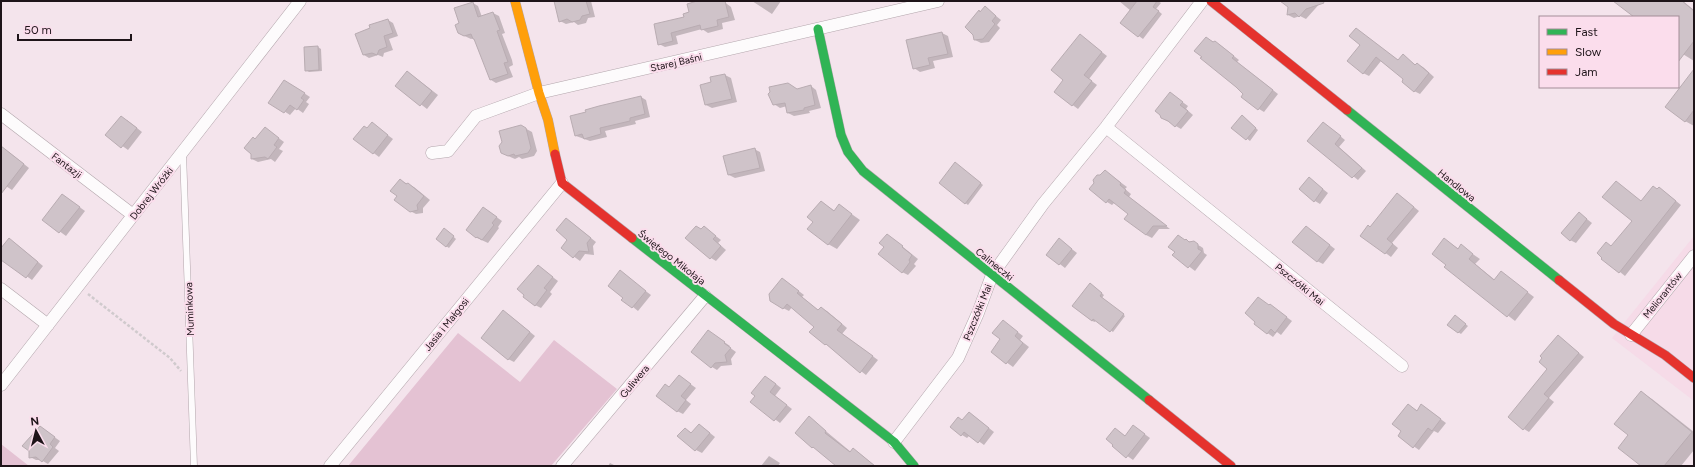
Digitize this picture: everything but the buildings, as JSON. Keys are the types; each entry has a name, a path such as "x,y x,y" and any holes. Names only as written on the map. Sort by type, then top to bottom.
{"street":[{"name":"Dobrej Wróżki","path":"1,385 300,1"},
{"path":"516,1 539,93 548,120 562,183"},
{"name":"Starej Baśni","path":"432,153 448,151 476,116 539,93 938,1"},
{"name":"Pszczółki Mai","path":"894,442 958,358 978,313 992,275 1043,204 1106,127 1202,1"},
{"name":"Handlowa","path":"1211,1 1326,95 1603,316 1665,355 1694,378"},
{"name":"Calineczki","path":"818,29 841,135 848,152 862,171 1231,466"},
{"name":"Fantazji","path":"1,114 133,215"},
{"name":"Pszczółki Mai","path":"1106,127 1402,366"},
{"name":"Świętego Mikołaja","path":"562,183 894,442 914,466"},
{"name":"Jasia i Małgosi","path":"330,466 562,183"},
{"name":"Meliorantów","path":"1631,335 1694,256"},
{"path":"1,289 48,325"},
{"name":"Guliwera","path":"562,466 705,296"}],"lane":[{"name":"Muminkowa","path":"183,152 194,466"}],"path":[{"path":"78,286 170,358 192,386"}],"shaded area":[{"path":"1694,236 1694,401 1612,338"},
{"path":"458,333 520,382 554,340 617,389 551,466 348,466"},
{"path":"1,444 29,466 1,466"}],"traffic: fast":[{"path":"818,29 841,135 848,152 863,171 1149,400"},
{"path":"1347,110 1559,280"},
{"path":"632,238 894,442 914,466"}],"traffic: slow":[{"path":"515,1 539,93 548,120 555,154"}],"traffic: jam":[{"path":"1211,1 1347,110"},
{"path":"555,154 562,183 632,238"},
{"path":"1559,280 1614,324 1665,355 1694,378"},
{"path":"1149,400 1231,466"}]}
